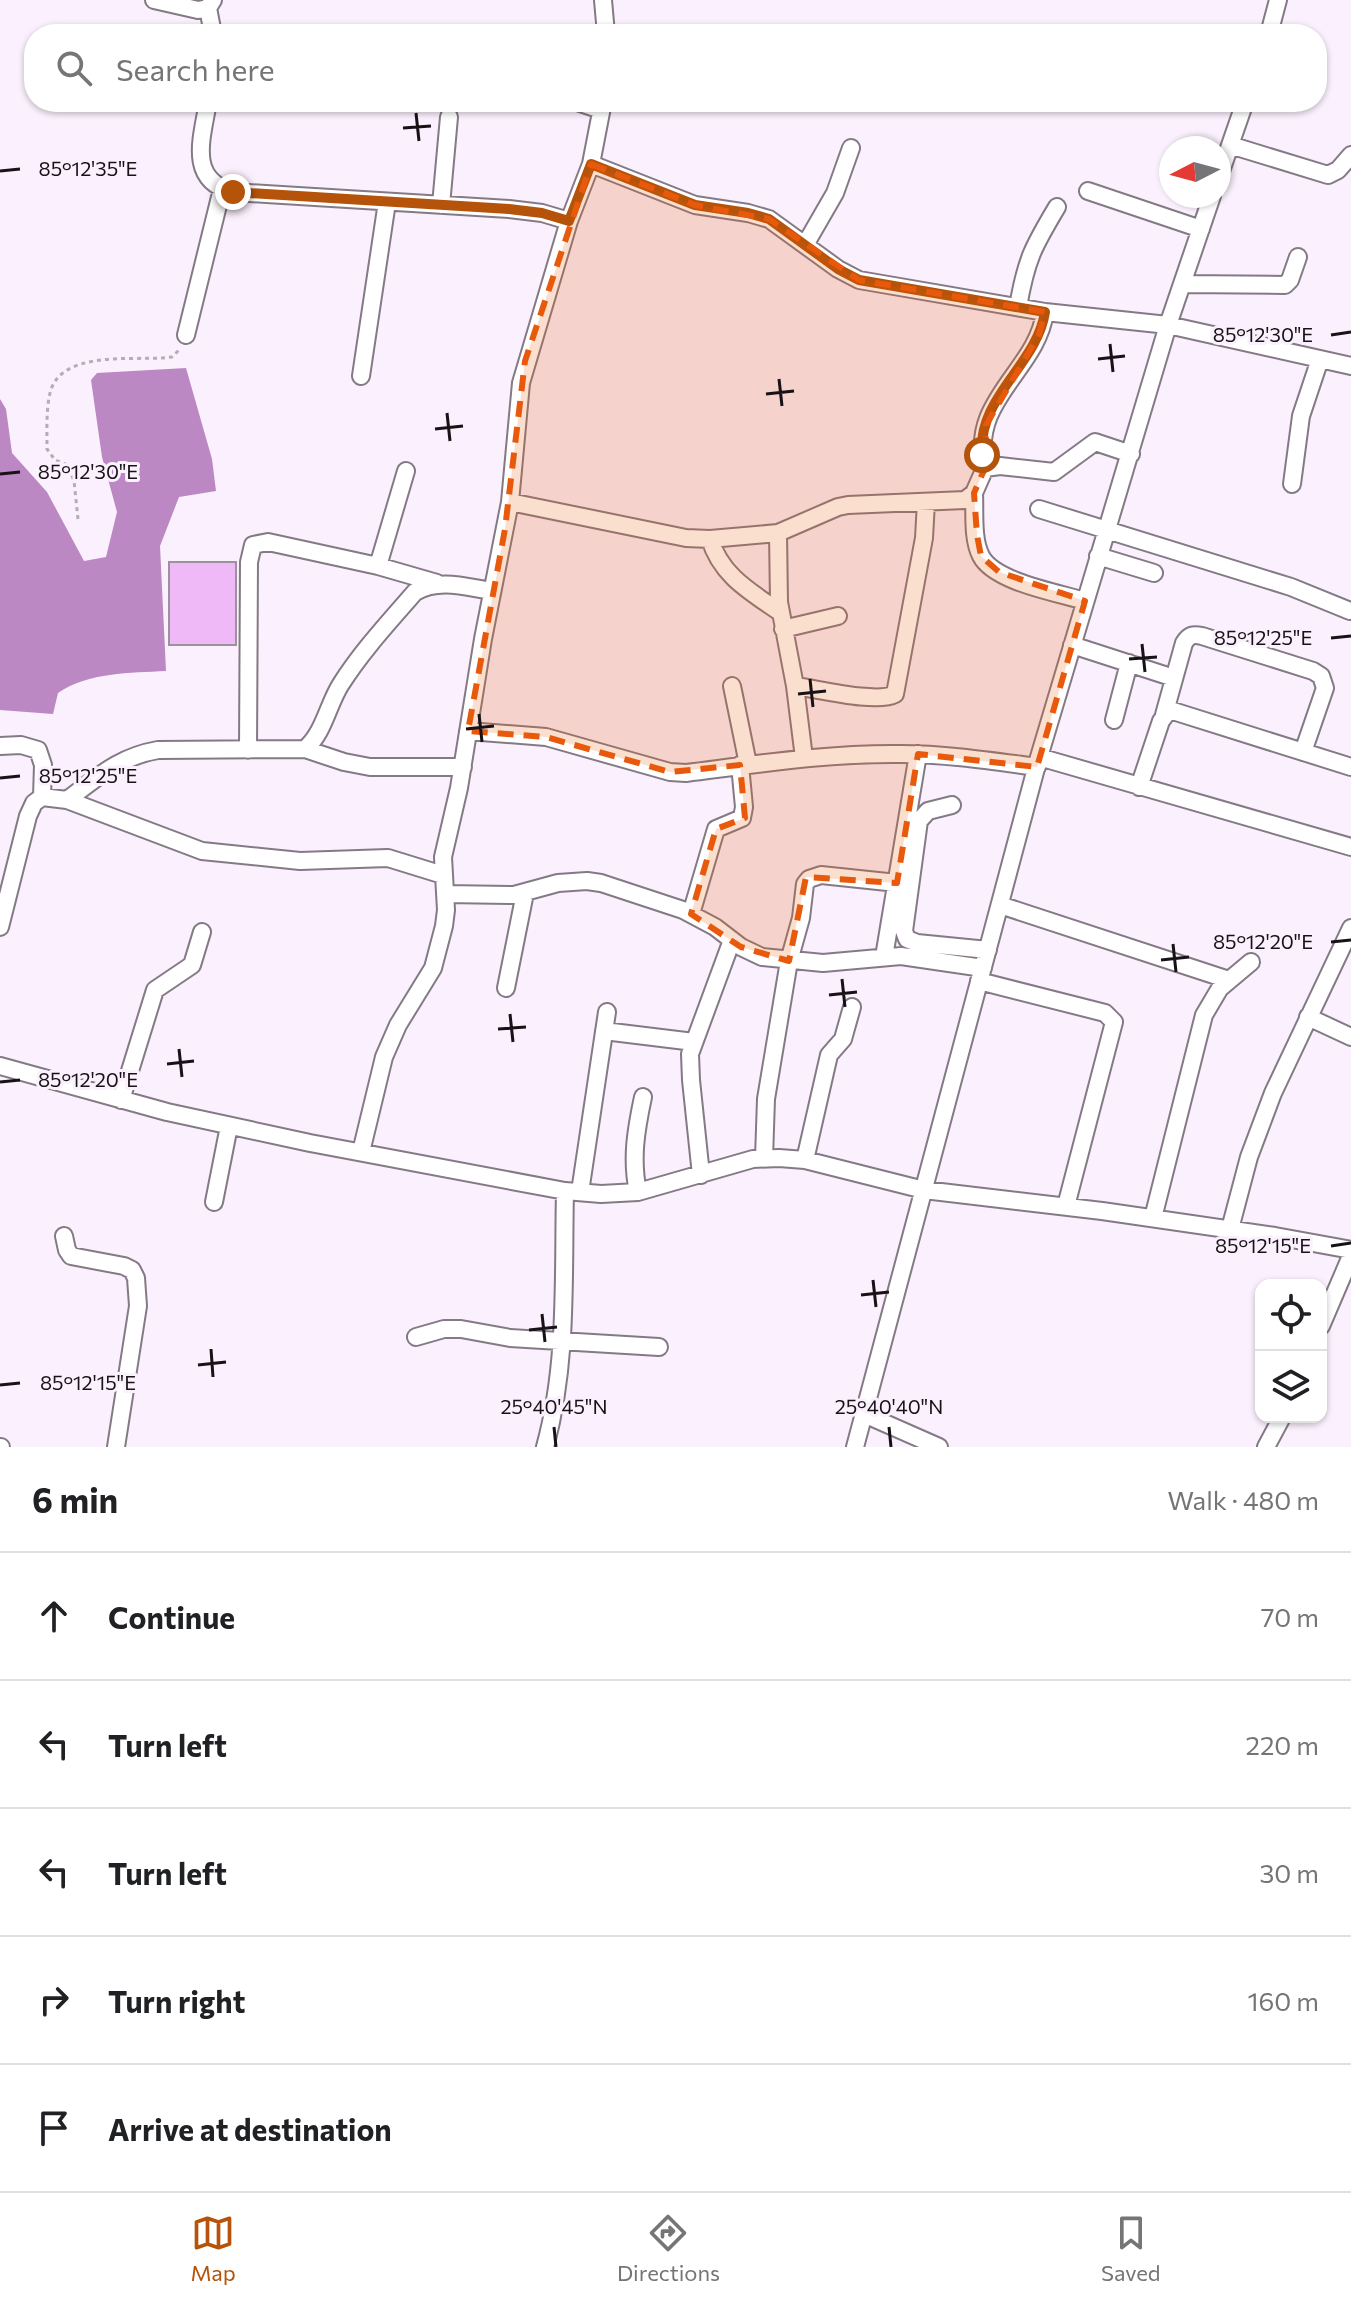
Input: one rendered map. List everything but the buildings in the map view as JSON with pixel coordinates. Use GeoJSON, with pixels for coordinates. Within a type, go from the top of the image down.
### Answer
{"type":"FeatureCollection","features":[{"type":"Feature","properties":{"kind":"street"},"geometry":{"type":"LineString","coordinates":[[154,0],[198,10],[210,4],[212,24]]}},
{"type":"Feature","properties":{"kind":"street"},"geometry":{"type":"LineString","coordinates":[[603,0],[605,24]]}},
{"type":"Feature","properties":{"kind":"street"},"geometry":{"type":"LineString","coordinates":[[1272,24],[1278,0]]}},
{"type":"Feature","properties":{"kind":"street"},"geometry":{"type":"LineString","coordinates":[[206,112],[202,137],[203,169],[210,182],[222,189],[527,211],[569,221]]}},
{"type":"Feature","properties":{"kind":"street"},"geometry":{"type":"LineString","coordinates":[[361,1152],[391,1040],[433,968],[444,926],[443,857],[463,767],[510,502],[525,361],[569,221],[591,164],[601,112]]}},
{"type":"Feature","properties":{"kind":"street"},"geometry":{"type":"LineString","coordinates":[[1231,142],[1242,112]]}},
{"type":"Feature","properties":{"kind":"street"},"geometry":{"type":"LineString","coordinates":[[441,205],[449,117]]}},
{"type":"Feature","properties":{"kind":"street"},"geometry":{"type":"LineString","coordinates":[[1231,145],[1328,175],[1338,170],[1351,155]]}},
{"type":"Feature","properties":{"kind":"street"},"geometry":{"type":"LineString","coordinates":[[805,245],[835,193],[851,148]]}},
{"type":"Feature","properties":{"kind":"street"},"geometry":{"type":"LineString","coordinates":[[591,164],[695,205],[769,219],[838,269],[859,280],[1045,312],[1168,325],[1351,366]]}},
{"type":"Feature","properties":{"kind":"street"},"geometry":{"type":"LineString","coordinates":[[186,335],[222,189]]}},
{"type":"Feature","properties":{"kind":"street"},"geometry":{"type":"LineString","coordinates":[[1088,191],[1201,229]]}},
{"type":"Feature","properties":{"kind":"street"},"geometry":{"type":"LineString","coordinates":[[361,376],[387,202]]}},
{"type":"Feature","properties":{"kind":"street"},"geometry":{"type":"LineString","coordinates":[[1018,307],[1031,249],[1057,207]]}},
{"type":"Feature","properties":{"kind":"street"},"geometry":{"type":"LineString","coordinates":[[855,1447],[1038,762],[1168,325],[1208,208]]}},
{"type":"Feature","properties":{"kind":"street"},"geometry":{"type":"LineString","coordinates":[[1182,284],[1285,285],[1290,280],[1298,257]]}},
{"type":"Feature","properties":{"kind":"street"},"geometry":{"type":"LineString","coordinates":[[510,502],[686,538],[710,539],[778,533],[838,507],[965,500],[974,493],[985,468],[981,444],[986,425],[999,396],[1035,343],[1045,312]]}},
{"type":"Feature","properties":{"kind":"street"},"geometry":{"type":"LineString","coordinates":[[1292,484],[1301,416],[1320,359]]}},
{"type":"Feature","properties":{"kind":"street"},"geometry":{"type":"LineString","coordinates":[[985,468],[1000,466],[1054,472],[1095,442],[1131,454]]}},
{"type":"Feature","properties":{"kind":"street"},"geometry":{"type":"LineString","coordinates":[[378,566],[406,471]]}},
{"type":"Feature","properties":{"kind":"street"},"geometry":{"type":"LineString","coordinates":[[974,493],[979,547],[986,563],[1016,580],[1085,601]]}},
{"type":"Feature","properties":{"kind":"street"},"geometry":{"type":"LineString","coordinates":[[795,686],[875,697],[895,694],[924,538],[926,502]]}},
{"type":"Feature","properties":{"kind":"street"},"geometry":{"type":"LineString","coordinates":[[1039,509],[1282,584],[1350,611]]}},
{"type":"Feature","properties":{"kind":"street"},"geometry":{"type":"LineString","coordinates":[[778,533],[782,621],[795,686],[804,758]]}},
{"type":"Feature","properties":{"kind":"street"},"geometry":{"type":"LineString","coordinates":[[710,539],[718,561],[729,575],[782,621],[838,616]]}},
{"type":"Feature","properties":{"kind":"street"},"geometry":{"type":"LineString","coordinates":[[248,750],[249,562],[253,545],[268,542],[378,566],[438,583],[492,591]]}},
{"type":"Feature","properties":{"kind":"street"},"geometry":{"type":"LineString","coordinates":[[1098,556],[1154,573]]}},
{"type":"Feature","properties":{"kind":"street"},"geometry":{"type":"LineString","coordinates":[[305,749],[317,734],[331,701],[365,650],[415,592],[438,583]]}},
{"type":"Feature","properties":{"kind":"street"},"geometry":{"type":"LineString","coordinates":[[1139,787],[1184,643],[1187,637],[1194,635],[1321,676],[1325,688],[1303,752]]}},
{"type":"Feature","properties":{"kind":"street"},"geometry":{"type":"LineString","coordinates":[[1072,645],[1174,678]]}},
{"type":"Feature","properties":{"kind":"street"},"geometry":{"type":"LineString","coordinates":[[1114,720],[1129,663]]}},
{"type":"Feature","properties":{"kind":"street"},"geometry":{"type":"LineString","coordinates":[[691,914],[716,829],[742,818],[744,807],[744,764],[732,686]]}},
{"type":"Feature","properties":{"kind":"street"},"geometry":{"type":"LineString","coordinates":[[1164,715],[1173,711],[1181,713],[1351,767]]}},
{"type":"Feature","properties":{"kind":"street"},"geometry":{"type":"LineString","coordinates":[[468,731],[546,737],[670,772],[686,773],[804,758],[918,754],[1038,762],[1351,847]]}},
{"type":"Feature","properties":{"kind":"street"},"geometry":{"type":"LineString","coordinates":[[0,746],[21,745],[38,750],[43,765],[42,797]]}},
{"type":"Feature","properties":{"kind":"street"},"geometry":{"type":"LineString","coordinates":[[67,800],[126,758],[158,750],[305,749],[360,765],[463,767]]}},
{"type":"Feature","properties":{"kind":"street"},"geometry":{"type":"LineString","coordinates":[[884,957],[918,754]]}},
{"type":"Feature","properties":{"kind":"street"},"geometry":{"type":"LineString","coordinates":[[0,927],[28,816],[34,803],[42,797],[67,800],[202,851],[300,861],[388,858],[443,875]]}},
{"type":"Feature","properties":{"kind":"street"},"geometry":{"type":"LineString","coordinates":[[952,805],[928,811],[919,821],[904,931],[907,939],[917,943],[988,950]]}},
{"type":"Feature","properties":{"kind":"street"},"geometry":{"type":"LineString","coordinates":[[764,1158],[766,1099],[805,884],[821,875],[897,883]]}},
{"type":"Feature","properties":{"kind":"street"},"geometry":{"type":"LineString","coordinates":[[445,894],[485,896],[525,893],[558,883],[587,881],[614,887],[691,914],[762,957],[823,963],[884,957],[924,959],[1105,1013],[1114,1022],[1066,1206]]}},
{"type":"Feature","properties":{"kind":"street"},"geometry":{"type":"LineString","coordinates":[[506,988],[525,893]]}},
{"type":"Feature","properties":{"kind":"street"},"geometry":{"type":"LineString","coordinates":[[1000,905],[1229,980]]}},
{"type":"Feature","properties":{"kind":"street"},"geometry":{"type":"LineString","coordinates":[[1230,1229],[1249,1157],[1273,1093],[1351,928]]}},
{"type":"Feature","properties":{"kind":"street"},"geometry":{"type":"LineString","coordinates":[[121,1100],[155,990],[192,965],[202,932]]}},
{"type":"Feature","properties":{"kind":"street"},"geometry":{"type":"LineString","coordinates":[[701,1175],[690,1066],[694,1042],[732,940]]}},
{"type":"Feature","properties":{"kind":"street"},"geometry":{"type":"LineString","coordinates":[[1153,1218],[1199,1030],[1210,1003],[1229,980],[1251,962]]}},
{"type":"Feature","properties":{"kind":"street"},"geometry":{"type":"LineString","coordinates":[[805,1160],[829,1055],[843,1039],[852,1007]]}},
{"type":"Feature","properties":{"kind":"street"},"geometry":{"type":"LineString","coordinates":[[545,1447],[559,1389],[573,1191],[607,1012]]}},
{"type":"Feature","properties":{"kind":"street"},"geometry":{"type":"LineString","coordinates":[[1308,1017],[1351,1037]]}},
{"type":"Feature","properties":{"kind":"street"},"geometry":{"type":"LineString","coordinates":[[604,1031],[694,1042]]}},
{"type":"Feature","properties":{"kind":"street"},"geometry":{"type":"LineString","coordinates":[[0,1066],[229,1126],[573,1191],[638,1192],[764,1158],[805,1160],[924,1190],[1153,1218],[1351,1250]]}},
{"type":"Feature","properties":{"kind":"street"},"geometry":{"type":"LineString","coordinates":[[638,1192],[633,1168],[643,1097]]}},
{"type":"Feature","properties":{"kind":"street"},"geometry":{"type":"LineString","coordinates":[[214,1202],[229,1126]]}},
{"type":"Feature","properties":{"kind":"street"},"geometry":{"type":"LineString","coordinates":[[64,1236],[71,1256],[124,1266],[132,1270],[136,1278],[138,1306],[116,1447]]}},
{"type":"Feature","properties":{"kind":"street"},"geometry":{"type":"LineString","coordinates":[[1327,1312],[1351,1256]]}},
{"type":"Feature","properties":{"kind":"street"},"geometry":{"type":"LineString","coordinates":[[416,1337],[452,1329],[510,1338],[659,1347]]}},
{"type":"Feature","properties":{"kind":"street"},"geometry":{"type":"LineString","coordinates":[[864,1414],[939,1447]]}},
{"type":"Feature","properties":{"kind":"street"},"geometry":{"type":"LineString","coordinates":[[1266,1447],[1279,1423]]}},
{"type":"Feature","properties":{"kind":"path"},"geometry":{"type":"LineString","coordinates":[[78,519],[72,473],[68,465],[55,460],[47,449],[50,393],[55,381],[70,367],[82,362],[172,357],[179,351],[186,335]]}},
{"type":"Feature","properties":{"kind":"highlighted area"},"geometry":{"type":"Polygon","coordinates":[[[591,164],[695,205],[769,219],[859,280],[1045,312],[1039,335],[986,425],[985,468],[974,493],[977,535],[981,556],[999,572],[1085,601],[1037,767],[918,754],[897,883],[806,877],[789,961],[741,947],[691,914],[716,829],[745,818],[740,765],[670,772],[546,737],[468,731],[505,529],[525,361],[591,164]]]}},
{"type":"Feature","properties":{"kind":"shaded area"},"geometry":{"type":"Polygon","coordinates":[[[186,368],[212,459],[216,491],[179,497],[160,546],[166,671],[110,675],[83,681],[58,693],[53,714],[0,710],[0,399],[6,409],[12,453],[47,492],[84,561],[106,557],[117,512],[102,457],[91,380],[97,373],[186,368]]]}},
{"type":"Feature","properties":{"kind":"route"},"geometry":{"type":"LineString","coordinates":[[233,192],[509,209],[542,213],[569,221],[591,164],[686,203],[769,219],[838,269],[859,280],[1045,312],[1035,343],[991,411],[981,444],[982,455]]}}]}
